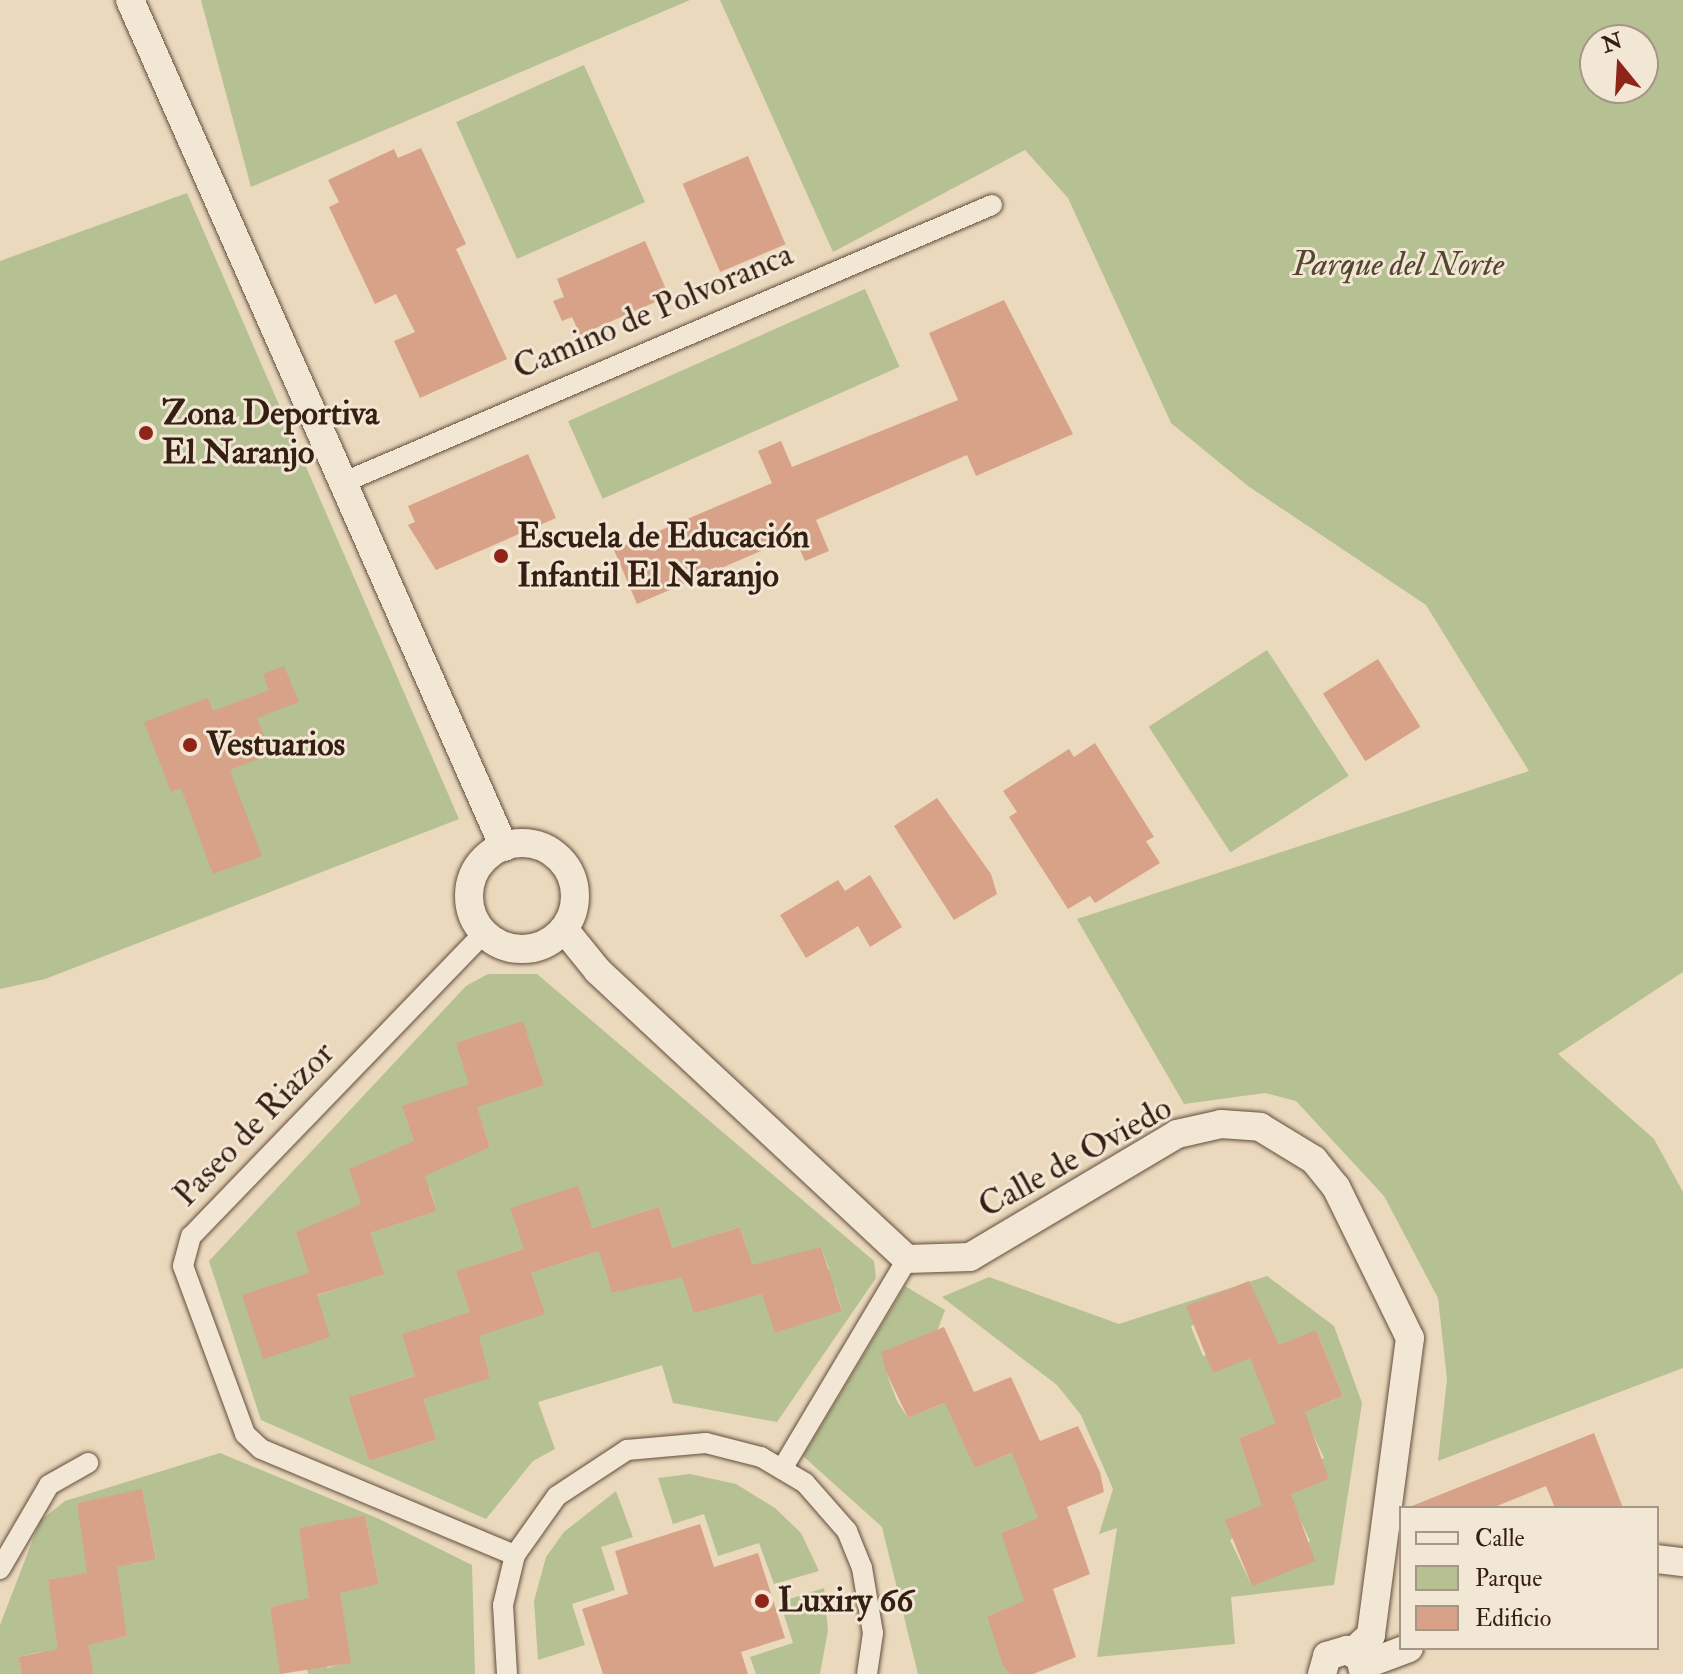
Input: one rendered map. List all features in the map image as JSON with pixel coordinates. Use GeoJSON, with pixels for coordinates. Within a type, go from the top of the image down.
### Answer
{"type":"FeatureCollection","features":[{"type":"Feature","properties":{"kind":"street"},"geometry":{"type":"LineString","coordinates":[[130,0],[504,847]]}},
{"type":"Feature","properties":{"kind":"street","name":"Camino de Polvoranca"},"geometry":{"type":"LineString","coordinates":[[342,483],[992,205]]}},
{"type":"Feature","properties":{"kind":"street"},"geometry":{"type":"LineString","coordinates":[[504,847],[543,848],[563,863],[575,894],[564,929],[541,946],[518,949],[484,933],[472,914],[471,882],[487,857],[504,847]]}},
{"type":"Feature","properties":{"kind":"street"},"geometry":{"type":"LineString","coordinates":[[564,929],[609,981],[907,1259],[782,1469]]}},
{"type":"Feature","properties":{"kind":"street","name":"Paseo de Riazor"},"geometry":{"type":"LineString","coordinates":[[484,933],[191,1236],[183,1266],[245,1434],[261,1449],[515,1555]]}},
{"type":"Feature","properties":{"kind":"street","name":"Calle de Oviedo"},"geometry":{"type":"LineString","coordinates":[[907,1259],[970,1257],[1177,1134],[1221,1124],[1260,1127],[1314,1160],[1336,1187],[1410,1338],[1371,1635],[1360,1664]]}},
{"type":"Feature","properties":{"kind":"street"},"geometry":{"type":"LineString","coordinates":[[507,1674],[503,1605],[515,1555],[557,1496],[627,1450],[706,1443],[782,1469],[805,1483],[847,1531],[862,1568],[878,1674]]}},
{"type":"Feature","properties":{"kind":"street"},"geometry":{"type":"LineString","coordinates":[[0,1569],[49,1485],[88,1463]]}},
{"type":"Feature","properties":{"kind":"street"},"geometry":{"type":"LineString","coordinates":[[1659,1559],[1683,1562]]}},
{"type":"Feature","properties":{"kind":"street"},"geometry":{"type":"LineString","coordinates":[[867,1674],[873,1633]]}},
{"type":"Feature","properties":{"kind":"street"},"geometry":{"type":"LineString","coordinates":[[1322,1674],[1333,1652],[1360,1664],[1403,1650]]}},
{"type":"Feature","properties":{"kind":"green space"},"geometry":{"type":"Polygon","coordinates":[[[201,0],[690,0],[251,187],[201,0]]]}},
{"type":"Feature","properties":{"kind":"green space","name":"Parque del Norte"},"geometry":{"type":"Polygon","coordinates":[[[720,0],[1683,0],[1683,972],[1558,1054],[1654,1139],[1683,1192],[1683,1368],[1438,1461],[1447,1379],[1438,1298],[1384,1196],[1296,1101],[1265,1093],[1184,1104],[1077,919],[1529,771],[1426,605],[1248,486],[1171,423],[1068,198],[1025,150],[833,252],[720,0]]]}},
{"type":"Feature","properties":{"kind":"green space"},"geometry":{"type":"Polygon","coordinates":[[[584,65],[645,202],[517,259],[456,122],[584,65]]]}},
{"type":"Feature","properties":{"kind":"green space","name":"Zona Deportiva El Naranjo"},"geometry":{"type":"Polygon","coordinates":[[[187,193],[459,819],[45,979],[0,989],[0,261],[187,193]]]}},
{"type":"Feature","properties":{"kind":"green space"},"geometry":{"type":"Polygon","coordinates":[[[865,289],[900,367],[603,499],[568,421],[865,289]]]}},
{"type":"Feature","properties":{"kind":"green space"},"geometry":{"type":"Polygon","coordinates":[[[1267,650],[1349,776],[1230,853],[1149,727],[1267,650]]]}},
{"type":"Feature","properties":{"kind":"green space"},"geometry":{"type":"Polygon","coordinates":[[[488,974],[537,974],[874,1261],[876,1278],[777,1422],[673,1403],[662,1365],[538,1402],[555,1449],[533,1461],[486,1519],[261,1420],[209,1261],[466,986],[488,974]],[[481,1080],[427,1143],[350,1169],[357,1191],[374,1206],[304,1300],[383,1273],[357,1237],[437,1211],[430,1189],[411,1174],[490,1147],[483,1125],[471,1129],[481,1080]],[[659,1207],[579,1232],[511,1208],[518,1232],[536,1245],[457,1271],[464,1294],[482,1309],[427,1372],[348,1397],[369,1461],[436,1440],[410,1403],[490,1377],[483,1354],[464,1340],[519,1277],[611,1247],[605,1271],[613,1293],[692,1268],[773,1287],[775,1333],[842,1310],[835,1288],[822,1292],[829,1269],[821,1247],[741,1272],[747,1249],[740,1227],[660,1252],[666,1230],[659,1207]]]}},
{"type":"Feature","properties":{"kind":"green space"},"geometry":{"type":"Polygon","coordinates":[[[1267,1276],[1334,1326],[1362,1403],[1334,1585],[1231,1597],[1235,1644],[1097,1657],[1117,1528],[1099,1534],[1113,1489],[1081,1415],[1057,1385],[942,1297],[989,1277],[1119,1324],[1239,1285],[1227,1290],[1191,1327],[1203,1356],[1248,1344],[1284,1434],[1261,1429],[1239,1438],[1270,1516],[1230,1540],[1252,1586],[1310,1541],[1283,1482],[1324,1458],[1297,1400],[1320,1406],[1343,1396],[1316,1330],[1281,1359],[1249,1282],[1267,1276]]]}},
{"type":"Feature","properties":{"kind":"green space"},"geometry":{"type":"Polygon","coordinates":[[[905,1286],[945,1310],[938,1329],[886,1372],[897,1401],[908,1418],[948,1402],[975,1468],[1015,1452],[1046,1529],[1023,1524],[1001,1533],[1032,1612],[1009,1607],[987,1616],[1010,1674],[918,1674],[882,1527],[803,1456],[905,1286]]]}},
{"type":"Feature","properties":{"kind":"green space"},"geometry":{"type":"Polygon","coordinates":[[[220,1453],[377,1518],[472,1565],[475,1674],[308,1674],[305,1659],[324,1655],[327,1668],[350,1662],[334,1581],[379,1584],[365,1515],[299,1529],[315,1611],[293,1602],[270,1607],[283,1674],[94,1674],[83,1633],[104,1641],[127,1636],[111,1555],[133,1564],[156,1558],[142,1490],[77,1503],[93,1585],[74,1589],[71,1576],[48,1581],[64,1662],[41,1652],[18,1657],[22,1674],[0,1674],[0,1625],[40,1521],[65,1501],[220,1453]]]}},
{"type":"Feature","properties":{"kind":"green space"},"geometry":{"type":"Polygon","coordinates":[[[690,1474],[736,1484],[775,1508],[801,1533],[819,1571],[774,1584],[759,1543],[718,1556],[704,1514],[673,1524],[658,1478],[690,1474]]]}},
{"type":"Feature","properties":{"kind":"green space"},"geometry":{"type":"Polygon","coordinates":[[[616,1491],[633,1537],[601,1547],[615,1590],[572,1604],[585,1645],[538,1660],[534,1601],[546,1557],[564,1532],[616,1491]]]}},
{"type":"Feature","properties":{"kind":"green space"},"geometry":{"type":"Polygon","coordinates":[[[824,1588],[828,1630],[820,1674],[756,1674],[750,1657],[793,1643],[780,1602],[824,1588]]]}},
{"type":"Feature","properties":{"kind":"building"},"geometry":{"type":"Polygon","coordinates":[[[421,148],[466,244],[456,249],[507,359],[420,398],[394,341],[415,332],[396,294],[375,304],[329,207],[339,202],[328,180],[394,149],[398,158],[421,148]]]}},
{"type":"Feature","properties":{"kind":"building"},"geometry":{"type":"Polygon","coordinates":[[[748,156],[786,244],[720,272],[683,184],[748,156]]]}},
{"type":"Feature","properties":{"kind":"building"},"geometry":{"type":"Polygon","coordinates":[[[645,241],[669,296],[580,335],[572,317],[562,321],[553,301],[564,297],[557,279],[645,241]]]}},
{"type":"Feature","properties":{"kind":"building"},"geometry":{"type":"Polygon","coordinates":[[[1004,300],[1073,434],[976,476],[967,455],[816,520],[829,551],[805,561],[794,537],[637,604],[614,550],[772,483],[758,451],[781,441],[792,467],[958,400],[929,333],[1004,300]]]}},
{"type":"Feature","properties":{"kind":"building"},"geometry":{"type":"Polygon","coordinates":[[[528,454],[556,518],[436,570],[408,525],[415,522],[408,506],[528,454]]]}},
{"type":"Feature","properties":{"kind":"building"},"geometry":{"type":"Polygon","coordinates":[[[1378,659],[1420,727],[1365,761],[1323,693],[1378,659]]]}},
{"type":"Feature","properties":{"kind":"building"},"geometry":{"type":"Polygon","coordinates":[[[284,666],[299,702],[257,718],[271,754],[230,770],[262,856],[213,874],[181,788],[171,792],[144,722],[208,698],[213,711],[269,690],[263,674],[284,666]]]}},
{"type":"Feature","properties":{"kind":"building"},"geometry":{"type":"Polygon","coordinates":[[[1095,743],[1154,837],[1146,841],[1160,863],[1095,903],[1090,896],[1068,909],[1009,817],[1017,812],[1003,791],[1069,749],[1074,757],[1095,743]]]}},
{"type":"Feature","properties":{"kind":"building"},"geometry":{"type":"Polygon","coordinates":[[[937,798],[991,874],[997,894],[954,920],[894,826],[937,798]]]}},
{"type":"Feature","properties":{"kind":"building"},"geometry":{"type":"Polygon","coordinates":[[[870,875],[902,927],[870,947],[858,926],[806,958],[780,915],[838,880],[845,891],[870,875]]]}},
{"type":"Feature","properties":{"kind":"building"},"geometry":{"type":"Polygon","coordinates":[[[523,1021],[544,1085],[477,1107],[490,1147],[425,1176],[437,1211],[370,1233],[384,1274],[317,1295],[330,1337],[263,1359],[242,1295],[309,1273],[296,1232],[361,1204],[349,1169],[414,1141],[402,1106],[469,1084],[456,1043],[523,1021]]]}},
{"type":"Feature","properties":{"kind":"building"},"geometry":{"type":"Polygon","coordinates":[[[578,1186],[592,1228],[659,1207],[672,1248],[740,1227],[752,1265],[821,1247],[842,1311],[775,1333],[762,1294],[694,1313],[682,1277],[612,1293],[599,1251],[531,1273],[545,1314],[479,1336],[490,1378],[423,1399],[436,1440],[369,1461],[348,1397],[415,1376],[402,1334],[470,1312],[456,1271],[524,1249],[510,1208],[578,1186]]]}},
{"type":"Feature","properties":{"kind":"building"},"geometry":{"type":"Polygon","coordinates":[[[1249,1281],[1279,1345],[1316,1330],[1343,1396],[1305,1412],[1329,1479],[1291,1494],[1315,1561],[1252,1586],[1225,1520],[1262,1505],[1239,1438],[1276,1423],[1250,1358],[1213,1373],[1186,1306],[1249,1281]]]}},
{"type":"Feature","properties":{"kind":"building"},"geometry":{"type":"Polygon","coordinates":[[[944,1327],[974,1392],[1011,1377],[1040,1441],[1078,1426],[1100,1472],[1104,1492],[1067,1507],[1090,1574],[1053,1589],[1076,1657],[1033,1674],[1010,1674],[1003,1665],[987,1616],[1024,1601],[1001,1533],[1038,1518],[1012,1453],[975,1468],[945,1403],[908,1418],[886,1372],[881,1352],[944,1327]]]}},
{"type":"Feature","properties":{"kind":"building"},"geometry":{"type":"Polygon","coordinates":[[[1594,1433],[1622,1506],[1554,1506],[1546,1486],[1497,1506],[1412,1506],[1594,1433]]]}},
{"type":"Feature","properties":{"kind":"building"},"geometry":{"type":"Polygon","coordinates":[[[142,1489],[156,1559],[117,1567],[127,1636],[88,1645],[94,1674],[22,1674],[18,1657],[58,1649],[48,1580],[87,1573],[77,1503],[142,1489]]]}},
{"type":"Feature","properties":{"kind":"building"},"geometry":{"type":"Polygon","coordinates":[[[365,1515],[379,1584],[340,1593],[351,1663],[280,1674],[270,1607],[309,1598],[299,1528],[365,1515]]]}},
{"type":"Feature","properties":{"kind":"building"},"geometry":{"type":"Polygon","coordinates":[[[700,1524],[714,1567],[758,1553],[785,1638],[741,1652],[748,1674],[603,1674],[582,1609],[628,1594],[615,1551],[700,1524]]]}},
{"type":"Feature","properties":{"kind":"place","name":"Zona Deportiva El Naranjo"},"geometry":{"type":"Point","coordinates":[146,433]}},
{"type":"Feature","properties":{"kind":"place","name":"Escuela de Educación Infantil El Naranjo"},"geometry":{"type":"Point","coordinates":[501,556]}},
{"type":"Feature","properties":{"kind":"place","name":"Vestuarios"},"geometry":{"type":"Point","coordinates":[190,745]}},
{"type":"Feature","properties":{"kind":"place","name":"Luxiry 66"},"geometry":{"type":"Point","coordinates":[762,1601]}}]}
